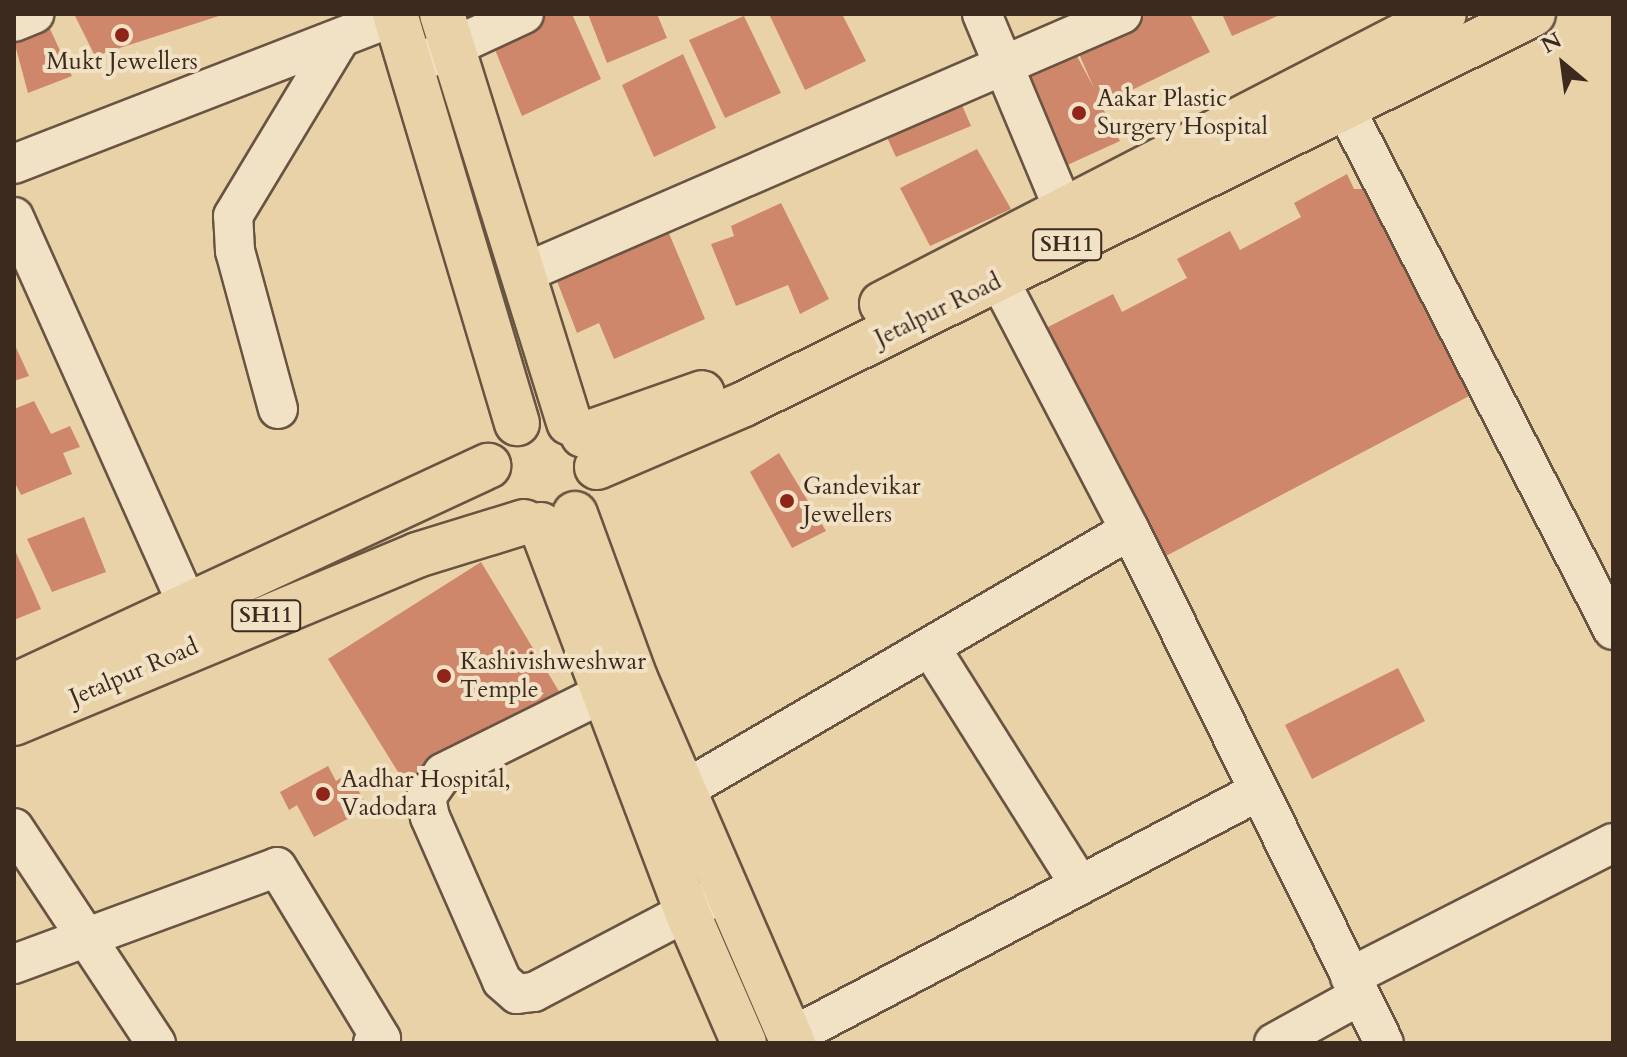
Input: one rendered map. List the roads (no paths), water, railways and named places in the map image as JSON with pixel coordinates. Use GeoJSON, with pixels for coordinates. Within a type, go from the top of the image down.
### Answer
{"type":"FeatureCollection","features":[{"type":"Feature","properties":{"kind":"main road","name":"Jetalpur Road"},"geometry":{"type":"LineString","coordinates":[[583,442],[991,267],[1070,226],[1444,14]]}},
{"type":"Feature","properties":{"kind":"main road","name":"Jetalpur Road"},"geometry":{"type":"LineString","coordinates":[[1070,226],[1343,104],[1491,24],[1533,14]]}},
{"type":"Feature","properties":{"kind":"main road"},"geometry":{"type":"LineString","coordinates":[[396,15],[517,423]]}},
{"type":"Feature","properties":{"kind":"main road"},"geometry":{"type":"LineString","coordinates":[[448,30],[522,274],[583,442],[595,485],[547,521]]}},
{"type":"Feature","properties":{"kind":"main road"},"geometry":{"type":"LineString","coordinates":[[583,442],[534,417],[517,423],[498,441],[488,466],[496,500],[547,521],[622,684],[684,790],[792,1040]]}},
{"type":"Feature","properties":{"kind":"main road","name":"Jetalpur Road"},"geometry":{"type":"LineString","coordinates":[[14,686],[488,466]]}},
{"type":"Feature","properties":{"kind":"main road","name":"Jetalpur Road"},"geometry":{"type":"LineString","coordinates":[[14,723],[417,555],[547,521]]}},
{"type":"Feature","properties":{"kind":"main road"},"geometry":{"type":"LineString","coordinates":[[622,684],[687,912],[744,1043]]}},
{"type":"Feature","properties":{"kind":"street"},"geometry":{"type":"LineString","coordinates":[[14,22],[34,14]]}},
{"type":"Feature","properties":{"kind":"street"},"geometry":{"type":"LineString","coordinates":[[411,66],[448,30],[524,14]]}},
{"type":"Feature","properties":{"kind":"street"},"geometry":{"type":"LineString","coordinates":[[982,14],[1070,226]]}},
{"type":"Feature","properties":{"kind":"street"},"geometry":{"type":"LineString","coordinates":[[522,274],[1122,14]]}},
{"type":"Feature","properties":{"kind":"street"},"geometry":{"type":"LineString","coordinates":[[14,164],[338,42],[396,15]]}},
{"type":"Feature","properties":{"kind":"street"},"geometry":{"type":"LineString","coordinates":[[278,409],[235,251],[233,216],[338,42]]}},
{"type":"Feature","properties":{"kind":"street"},"geometry":{"type":"LineString","coordinates":[[1343,104],[1613,630]]}},
{"type":"Feature","properties":{"kind":"street"},"geometry":{"type":"LineString","coordinates":[[14,217],[188,606]]}},
{"type":"Feature","properties":{"kind":"street"},"geometry":{"type":"LineString","coordinates":[[991,267],[1130,530],[1257,792],[1384,1043]]}},
{"type":"Feature","properties":{"kind":"street"},"geometry":{"type":"LineString","coordinates":[[684,790],[1130,530]]}},
{"type":"Feature","properties":{"kind":"street"},"geometry":{"type":"LineString","coordinates":[[930,647],[1080,885]]}},
{"type":"Feature","properties":{"kind":"street"},"geometry":{"type":"LineString","coordinates":[[622,684],[443,773],[426,797],[430,817],[502,981],[517,994],[534,992],[728,890]]}},
{"type":"Feature","properties":{"kind":"street"},"geometry":{"type":"LineString","coordinates":[[792,1040],[1257,792]]}},
{"type":"Feature","properties":{"kind":"street"},"geometry":{"type":"LineString","coordinates":[[14,828],[156,1043]]}},
{"type":"Feature","properties":{"kind":"street"},"geometry":{"type":"LineString","coordinates":[[1274,1043],[1355,986],[1613,843]]}},
{"type":"Feature","properties":{"kind":"street"},"geometry":{"type":"LineString","coordinates":[[14,964],[277,867],[381,1039],[373,1043]]}},
{"type":"Feature","properties":{"kind":"place","name":"Mukt Jewellers"},"geometry":{"type":"Point","coordinates":[122,35]}},
{"type":"Feature","properties":{"kind":"place","name":"Aakar Plastic Surgery Hospital"},"geometry":{"type":"Point","coordinates":[1079,113]}},
{"type":"Feature","properties":{"kind":"place","name":"Gandevikar Jewellers"},"geometry":{"type":"Point","coordinates":[787,501]}},
{"type":"Feature","properties":{"kind":"place","name":"Kashivishweshwar Temple"},"geometry":{"type":"Point","coordinates":[444,676]}},
{"type":"Feature","properties":{"kind":"place","name":"Aadhar Hospital, Vadodara"},"geometry":{"type":"Point","coordinates":[323,794]}}]}
